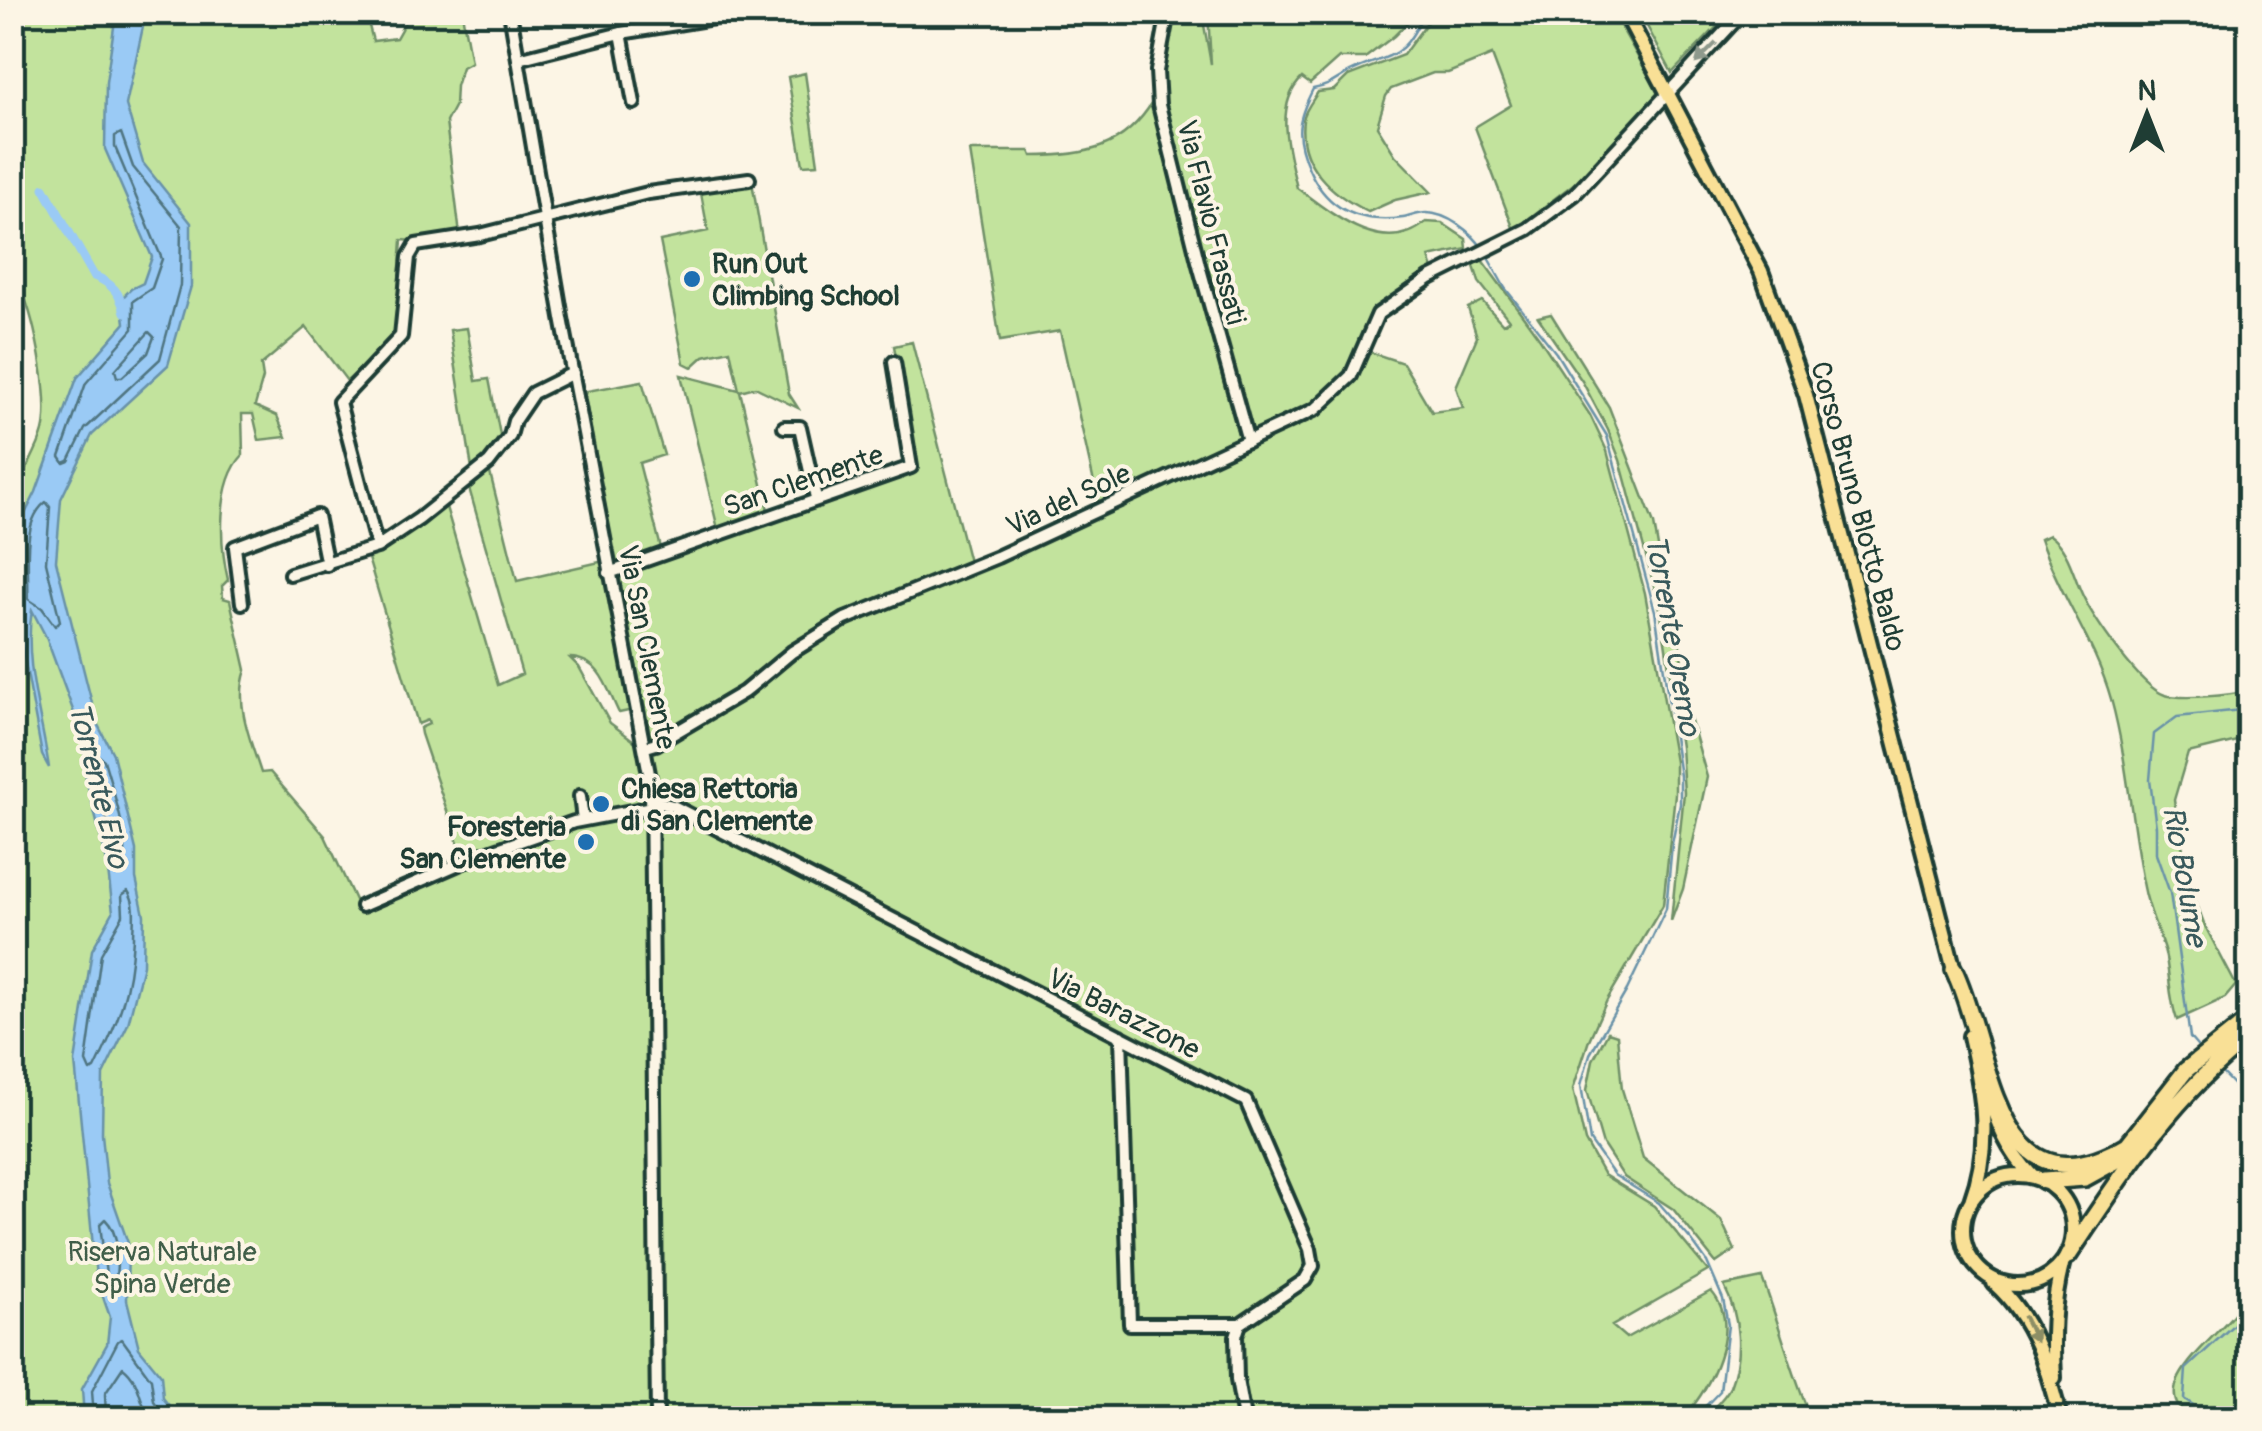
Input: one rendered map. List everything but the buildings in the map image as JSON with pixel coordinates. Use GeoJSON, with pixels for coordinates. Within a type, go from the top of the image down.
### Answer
{"type":"FeatureCollection","features":[{"type":"Feature","properties":{"kind":"highway"},"geometry":{"type":"LineString","coordinates":[[1954,970],[1969,1002],[1998,1105],[2008,1129],[2026,1149],[2051,1161],[2078,1165],[2102,1160],[2129,1144]]}},
{"type":"Feature","properties":{"kind":"highway"},"geometry":{"type":"LineString","coordinates":[[2038,1179],[2085,1178],[2102,1172],[2250,1019]]}},
{"type":"Feature","properties":{"kind":"highway"},"geometry":{"type":"LineString","coordinates":[[2218,1051],[2250,1036]]}},
{"type":"Feature","properties":{"kind":"highway"},"geometry":{"type":"LineString","coordinates":[[2065,1260],[2193,1074]]}},
{"type":"Feature","properties":{"kind":"main road","name":"Corso Bruno Blotto Baldo"},"geometry":{"type":"LineString","coordinates":[[1625,12],[1761,271],[1806,395],[1972,1040],[2000,1131],[2018,1161],[2038,1179]]}},
{"type":"Feature","properties":{"kind":"main road","name":"Corso Bruno Blotto Baldo"},"geometry":{"type":"LineString","coordinates":[[1971,1200],[1982,1172],[1986,1135],[1972,1040]]}},
{"type":"Feature","properties":{"kind":"main road"},"geometry":{"type":"LineString","coordinates":[[2054,1396],[2051,1328],[2055,1293],[2074,1228],[2072,1214],[2065,1200],[2038,1179],[2004,1176],[1971,1200],[1963,1226],[1964,1240],[1968,1253],[2013,1300],[2032,1329],[2060,1418]]}},
{"type":"Feature","properties":{"kind":"main road"},"geometry":{"type":"LineString","coordinates":[[1985,1274],[1998,1282],[2026,1285],[2053,1274],[2065,1260]]}},
{"type":"Feature","properties":{"kind":"street","name":"Via San Clemente"},"geometry":{"type":"LineString","coordinates":[[510,12],[573,373],[646,747],[652,804],[657,1418]]}},
{"type":"Feature","properties":{"kind":"street"},"geometry":{"type":"LineString","coordinates":[[518,58],[621,33],[750,12]]}},
{"type":"Feature","properties":{"kind":"street","name":"Via Flavio Frassati"},"geometry":{"type":"LineString","coordinates":[[1168,12],[1157,71],[1159,105],[1248,441]]}},
{"type":"Feature","properties":{"kind":"street","name":"Via del Sole"},"geometry":{"type":"LineString","coordinates":[[646,747],[744,692],[792,652],[845,619],[997,557],[1325,402],[1350,376],[1378,314],[1430,278],[1528,229],[1575,194],[1742,12]]}},
{"type":"Feature","properties":{"kind":"street"},"geometry":{"type":"LineString","coordinates":[[621,33],[634,103]]}},
{"type":"Feature","properties":{"kind":"street"},"geometry":{"type":"LineString","coordinates":[[377,547],[339,402],[402,336],[412,250],[416,246],[480,235],[648,193],[749,180]]}},
{"type":"Feature","properties":{"kind":"street","name":"San Clemente"},"geometry":{"type":"LineString","coordinates":[[610,572],[910,467],[894,362]]}},
{"type":"Feature","properties":{"kind":"street"},"geometry":{"type":"LineString","coordinates":[[290,574],[377,547],[452,495],[489,463],[510,436],[514,422],[533,393],[573,373]]}},
{"type":"Feature","properties":{"kind":"street"},"geometry":{"type":"LineString","coordinates":[[784,427],[800,427],[816,498]]}},
{"type":"Feature","properties":{"kind":"street"},"geometry":{"type":"LineString","coordinates":[[242,603],[235,547],[317,516],[327,565]]}},
{"type":"Feature","properties":{"kind":"street"},"geometry":{"type":"LineString","coordinates":[[580,796],[582,820]]}},
{"type":"Feature","properties":{"kind":"street"},"geometry":{"type":"LineString","coordinates":[[362,906],[475,857],[582,820],[652,804]]}},
{"type":"Feature","properties":{"kind":"street","name":"Via Barazzone"},"geometry":{"type":"LineString","coordinates":[[652,804],[673,806],[1246,1101],[1303,1233],[1313,1266],[1306,1280],[1240,1324]]}},
{"type":"Feature","properties":{"kind":"street"},"geometry":{"type":"LineString","coordinates":[[1121,1036],[1130,1324],[1240,1324],[1236,1336],[1237,1380],[1244,1418]]}},
{"type":"Feature","properties":{"kind":"green space","name":"Riserva Naturale Spina Verde"},"geometry":{"type":"Polygon","coordinates":[[[12,13],[301,13],[299,25],[368,22],[373,41],[396,38],[405,22],[403,13],[462,13],[471,62],[462,67],[455,105],[446,122],[460,235],[402,240],[395,337],[347,381],[306,327],[261,365],[263,378],[255,406],[277,416],[286,437],[259,440],[253,414],[242,414],[243,455],[228,482],[222,515],[228,580],[222,586],[223,598],[230,600],[246,670],[243,709],[261,773],[270,772],[325,836],[355,900],[376,902],[473,865],[470,856],[463,858],[421,734],[420,728],[429,724],[428,720],[418,724],[368,558],[446,507],[498,685],[522,674],[469,488],[489,469],[517,581],[604,561],[633,710],[619,713],[596,670],[570,658],[610,723],[649,752],[756,690],[817,638],[1002,561],[1243,450],[1156,99],[1168,48],[1166,13],[1206,13],[1204,25],[1211,64],[1208,13],[1417,13],[1365,58],[1339,58],[1310,84],[1302,78],[1288,102],[1287,146],[1297,188],[1359,229],[1393,236],[1426,222],[1442,223],[1466,239],[1467,249],[1429,257],[1433,269],[1376,310],[1341,380],[1345,389],[1355,378],[1367,351],[1403,363],[1432,412],[1463,408],[1456,387],[1477,337],[1468,308],[1482,301],[1503,324],[1509,320],[1479,282],[1473,263],[1482,260],[1590,415],[1607,451],[1645,593],[1675,762],[1675,794],[1663,905],[1607,1000],[1573,1089],[1585,1141],[1604,1175],[1654,1206],[1708,1271],[1612,1326],[1626,1338],[1711,1291],[1720,1306],[1724,1322],[1719,1358],[1703,1391],[1683,1418],[13,1418],[12,490],[18,489],[41,438],[45,400],[32,321],[22,291],[13,292],[12,13]]]}},
{"type":"Feature","properties":{"kind":"green space"},"geometry":{"type":"Polygon","coordinates":[[[1434,13],[1613,13],[1660,96],[1585,175],[1514,230],[1475,127],[1511,105],[1492,55],[1448,73],[1433,73],[1391,89],[1377,126],[1395,155],[1431,192],[1395,200],[1368,212],[1342,197],[1320,176],[1306,151],[1304,117],[1318,92],[1334,90],[1348,76],[1403,55],[1434,13]]]}},
{"type":"Feature","properties":{"kind":"green space"},"geometry":{"type":"Polygon","coordinates":[[[1640,13],[1730,13],[1672,73],[1640,13]]]}},
{"type":"Feature","properties":{"kind":"green space"},"geometry":{"type":"Polygon","coordinates":[[[805,73],[818,164],[803,165],[788,77],[805,73]]]}},
{"type":"Feature","properties":{"kind":"green space"},"geometry":{"type":"Polygon","coordinates":[[[1153,101],[1239,437],[1237,442],[1099,505],[1060,331],[1000,341],[970,151],[1030,151],[1032,156],[1086,151],[1129,130],[1153,101]]]}},
{"type":"Feature","properties":{"kind":"green space"},"geometry":{"type":"Polygon","coordinates":[[[752,182],[789,394],[798,408],[755,387],[740,391],[768,510],[718,529],[681,375],[739,390],[730,350],[704,356],[692,367],[684,363],[660,241],[708,231],[701,193],[752,182]]]}},
{"type":"Feature","properties":{"kind":"green space"},"geometry":{"type":"Polygon","coordinates":[[[1551,314],[1609,407],[1654,524],[1661,564],[1674,598],[1688,710],[1707,777],[1683,889],[1671,921],[1684,793],[1660,608],[1620,460],[1582,381],[1538,317],[1551,314]]]}},
{"type":"Feature","properties":{"kind":"green space"},"geometry":{"type":"Polygon","coordinates":[[[467,328],[476,381],[489,379],[501,440],[473,475],[450,330],[467,328]]]}},
{"type":"Feature","properties":{"kind":"green space"},"geometry":{"type":"Polygon","coordinates":[[[912,342],[969,562],[878,603],[754,681],[651,739],[618,577],[917,472],[894,346],[912,342]]]}},
{"type":"Feature","properties":{"kind":"green space"},"geometry":{"type":"Polygon","coordinates":[[[642,381],[664,455],[639,463],[661,548],[616,563],[585,398],[587,391],[642,381]]]}},
{"type":"Feature","properties":{"kind":"green space"},"geometry":{"type":"Polygon","coordinates":[[[2049,535],[2066,554],[2096,619],[2131,666],[2155,689],[2165,695],[2183,697],[2249,691],[2249,738],[2188,753],[2174,800],[2193,894],[2236,985],[2225,998],[2177,1020],[2165,953],[2144,887],[2111,699],[2040,539],[2049,535]]]}},
{"type":"Feature","properties":{"kind":"green space"},"geometry":{"type":"Polygon","coordinates":[[[1608,1032],[1617,1035],[1622,1089],[1643,1158],[1721,1220],[1735,1250],[1716,1263],[1673,1209],[1624,1177],[1603,1145],[1587,1090],[1593,1060],[1608,1032]]]}},
{"type":"Feature","properties":{"kind":"green space"},"geometry":{"type":"Polygon","coordinates":[[[2249,1242],[2249,1418],[2222,1408],[2190,1417],[2177,1404],[2175,1389],[2194,1357],[2243,1299],[2238,1261],[2249,1242]]]}},
{"type":"Feature","properties":{"kind":"green space"},"geometry":{"type":"Polygon","coordinates":[[[1762,1278],[1811,1418],[1704,1418],[1728,1391],[1737,1362],[1736,1323],[1724,1286],[1762,1278]]]}},
{"type":"Feature","properties":{"kind":"water","name":"Torrente Elvo"},"geometry":{"type":"Polygon","coordinates":[[[116,13],[146,13],[126,105],[143,163],[191,223],[191,286],[168,365],[92,435],[61,499],[56,561],[97,723],[113,754],[136,850],[136,878],[144,915],[143,965],[128,1024],[103,1075],[102,1134],[107,1183],[128,1243],[127,1300],[139,1348],[161,1375],[163,1398],[179,1418],[84,1418],[82,1389],[107,1344],[110,1317],[96,1277],[75,1062],[92,950],[113,912],[107,862],[86,779],[84,740],[32,610],[32,669],[49,768],[42,755],[17,618],[21,522],[36,492],[77,378],[125,323],[122,298],[143,283],[152,257],[105,149],[106,82],[116,13]]]}},
{"type":"Feature","properties":{"kind":"waterway","name":"Torrente Oremo"},"geometry":{"type":"LineString","coordinates":[[1424,12],[1402,48],[1313,89],[1301,119],[1301,147],[1316,183],[1346,211],[1372,219],[1423,213],[1442,216],[1472,236],[1483,249]]}},
{"type":"Feature","properties":{"kind":"waterway"},"geometry":{"type":"LineString","coordinates":[[44,188],[94,276],[114,290],[125,312]]}},
{"type":"Feature","properties":{"kind":"waterway","name":"Torrente Oremo"},"geometry":{"type":"LineString","coordinates":[[1487,256],[1505,288],[1556,353],[1607,436],[1655,611],[1680,776],[1666,909],[1627,990],[1590,1054],[1581,1085],[1590,1141],[1614,1175],[1659,1203],[1692,1241],[1707,1262],[1723,1299],[1728,1325],[1720,1391],[1694,1418]]}},
{"type":"Feature","properties":{"kind":"waterway","name":"Rio Bolume"},"geometry":{"type":"LineString","coordinates":[[2202,1052],[2190,1038],[2170,893],[2156,854],[2150,780],[2154,734],[2177,717],[2250,709]]}},
{"type":"Feature","properties":{"kind":"waterway","name":"Rio Bolume"},"geometry":{"type":"LineString","coordinates":[[2221,1072],[2250,1102]]}},
{"type":"Feature","properties":{"kind":"waterway","name":"Rio Bolume"},"geometry":{"type":"LineString","coordinates":[[2214,1418],[2184,1399],[2186,1369],[2245,1314],[2250,1302]]}},
{"type":"Feature","properties":{"kind":"place","name":"Run Out Climbing School"},"geometry":{"type":"Point","coordinates":[692,279]}},
{"type":"Feature","properties":{"kind":"place","name":"Chiesa Rettoria di San Clemente"},"geometry":{"type":"Point","coordinates":[601,804]}},
{"type":"Feature","properties":{"kind":"place","name":"Foresteria San Clemente"},"geometry":{"type":"Point","coordinates":[586,842]}}]}
